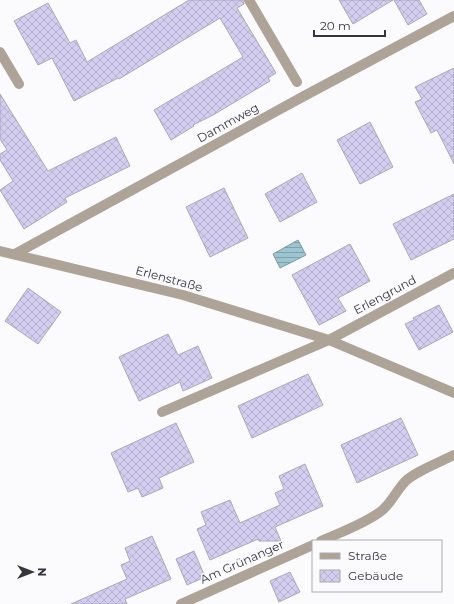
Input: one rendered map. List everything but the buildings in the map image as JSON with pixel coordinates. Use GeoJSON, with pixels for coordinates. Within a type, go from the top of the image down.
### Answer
{"type":"FeatureCollection","features":[{"type":"Feature","properties":{"kind":"street"},"geometry":{"type":"LineString","coordinates":[[249,0],[297,82]]}},
{"type":"Feature","properties":{"kind":"street","name":"Dammweg"},"geometry":{"type":"LineString","coordinates":[[15,254],[454,16]]}},
{"type":"Feature","properties":{"kind":"street"},"geometry":{"type":"LineString","coordinates":[[0,52],[19,84]]}},
{"type":"Feature","properties":{"kind":"street","name":"Erlenstraße"},"geometry":{"type":"LineString","coordinates":[[0,251],[183,295],[329,340],[454,393]]}},
{"type":"Feature","properties":{"kind":"street","name":"Erlengrund"},"geometry":{"type":"LineString","coordinates":[[329,340],[454,273]]}},
{"type":"Feature","properties":{"kind":"street"},"geometry":{"type":"LineString","coordinates":[[162,412],[329,340]]}},
{"type":"Feature","properties":{"kind":"street"},"geometry":{"type":"LineString","coordinates":[[323,540],[369,520],[381,512],[389,504],[403,482],[413,475],[454,455]]}},
{"type":"Feature","properties":{"kind":"street","name":"Am Grünanger"},"geometry":{"type":"LineString","coordinates":[[181,604],[312,545]]}},
{"type":"Feature","properties":{"kind":"water"},"geometry":{"type":"Polygon","coordinates":[[[298,240],[306,255],[280,268],[273,254],[298,240]]]}}]}
